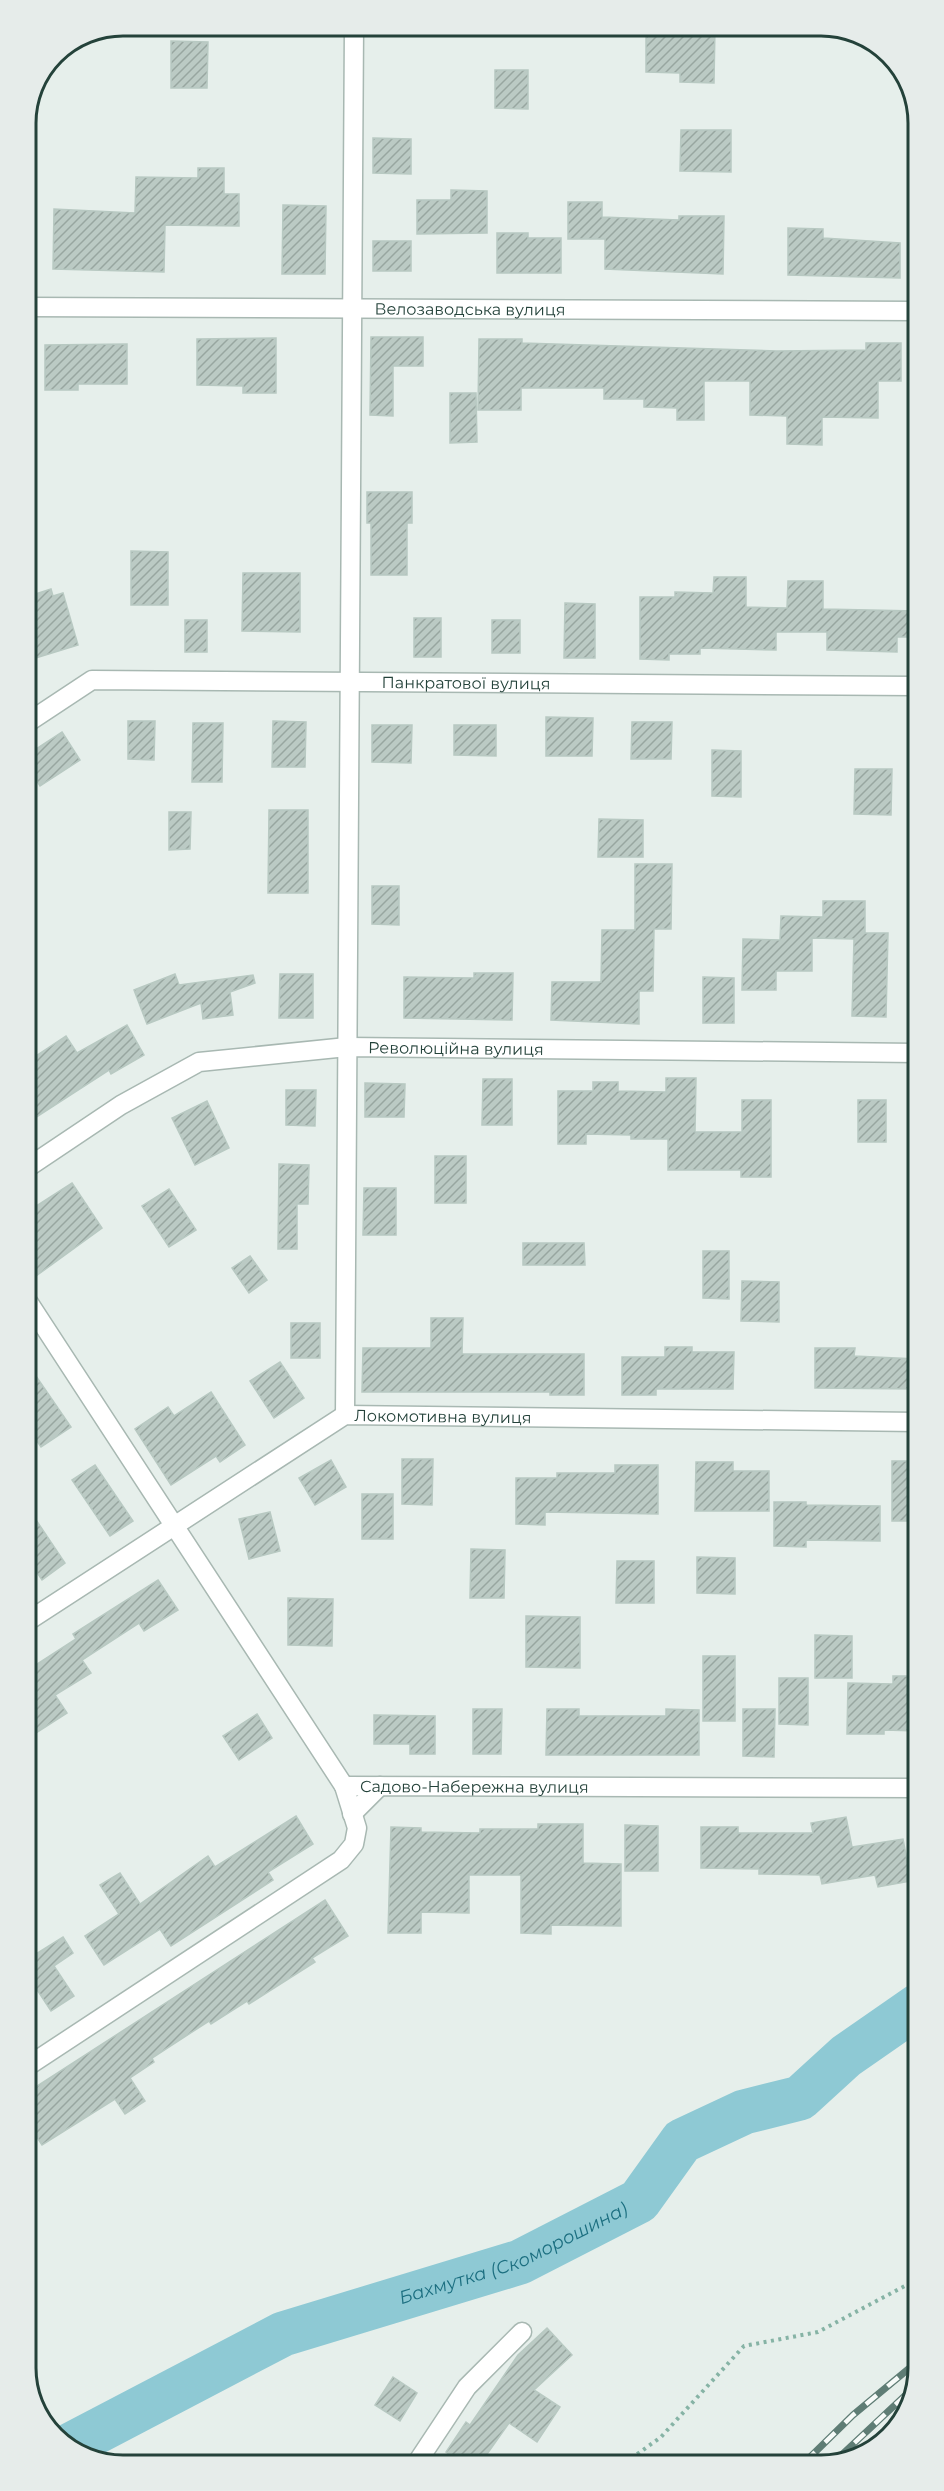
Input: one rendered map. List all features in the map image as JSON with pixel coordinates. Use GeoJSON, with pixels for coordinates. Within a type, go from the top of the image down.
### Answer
{"type":"FeatureCollection","features":[{"type":"Feature","properties":{"kind":"street"},"geometry":{"type":"LineString","coordinates":[[345,1415],[354,36]]}},
{"type":"Feature","properties":{"kind":"street","name":"Велозаводська вулиця"},"geometry":{"type":"LineString","coordinates":[[36,307],[908,311]]}},
{"type":"Feature","properties":{"kind":"street","name":"Панкратової вулиця"},"geometry":{"type":"LineString","coordinates":[[36,717],[92,680],[908,686]]}},
{"type":"Feature","properties":{"kind":"street","name":"Революційна вулиця"},"geometry":{"type":"LineString","coordinates":[[36,1162],[121,1105],[199,1062],[347,1047],[908,1053]]}},
{"type":"Feature","properties":{"kind":"street"},"geometry":{"type":"LineString","coordinates":[[36,1314],[344,1786]]}},
{"type":"Feature","properties":{"kind":"street","name":"Локомотивна вулиця"},"geometry":{"type":"LineString","coordinates":[[36,1616],[345,1415],[908,1422]]}},
{"type":"Feature","properties":{"kind":"street","name":"Садово-Набережна вулиця"},"geometry":{"type":"LineString","coordinates":[[36,2061],[341,1860],[354,1844],[357,1828],[344,1786],[908,1788]]}},
{"type":"Feature","properties":{"kind":"street"},"geometry":{"type":"LineString","coordinates":[[352,1814],[380,1786]]}},
{"type":"Feature","properties":{"kind":"street"},"geometry":{"type":"LineString","coordinates":[[422,2455],[467,2387],[522,2332]]}},
{"type":"Feature","properties":{"kind":"path"},"geometry":{"type":"LineString","coordinates":[[636,2455],[661,2437],[744,2346],[818,2332],[908,2284]]}},
{"type":"Feature","properties":{"kind":"building"},"geometry":{"type":"Polygon","coordinates":[[[646,36],[715,36],[714,83],[680,82],[680,73],[646,72],[646,36]]]}},
{"type":"Feature","properties":{"kind":"building"},"geometry":{"type":"Polygon","coordinates":[[[171,41],[208,42],[207,88],[171,88],[171,41]]]}},
{"type":"Feature","properties":{"kind":"building"},"geometry":{"type":"Polygon","coordinates":[[[495,70],[528,70],[528,109],[495,108],[495,70]]]}},
{"type":"Feature","properties":{"kind":"building"},"geometry":{"type":"Polygon","coordinates":[[[681,130],[731,130],[731,172],[680,171],[681,130]]]}},
{"type":"Feature","properties":{"kind":"building"},"geometry":{"type":"Polygon","coordinates":[[[373,138],[411,139],[411,174],[373,173],[373,138]]]}},
{"type":"Feature","properties":{"kind":"building"},"geometry":{"type":"Polygon","coordinates":[[[198,168],[224,168],[224,194],[239,194],[239,226],[165,225],[164,272],[53,269],[54,209],[135,213],[136,177],[198,178],[198,168]]]}},
{"type":"Feature","properties":{"kind":"building"},"geometry":{"type":"Polygon","coordinates":[[[451,190],[487,191],[487,233],[417,234],[417,200],[451,200],[451,190]]]}},
{"type":"Feature","properties":{"kind":"building"},"geometry":{"type":"Polygon","coordinates":[[[568,202],[602,202],[602,217],[679,220],[679,216],[724,216],[723,274],[605,269],[605,239],[568,239],[568,202]]]}},
{"type":"Feature","properties":{"kind":"building"},"geometry":{"type":"Polygon","coordinates":[[[283,205],[326,206],[325,274],[282,274],[283,205]]]}},
{"type":"Feature","properties":{"kind":"building"},"geometry":{"type":"Polygon","coordinates":[[[788,228],[823,229],[823,238],[900,243],[900,278],[788,275],[788,228]]]}},
{"type":"Feature","properties":{"kind":"building"},"geometry":{"type":"Polygon","coordinates":[[[497,233],[528,233],[528,238],[561,238],[561,273],[497,273],[497,233]]]}},
{"type":"Feature","properties":{"kind":"building"},"geometry":{"type":"Polygon","coordinates":[[[373,241],[411,241],[411,271],[373,271],[373,241]]]}},
{"type":"Feature","properties":{"kind":"building"},"geometry":{"type":"Polygon","coordinates":[[[371,337],[423,337],[423,366],[393,366],[393,416],[370,415],[371,337]]]}},
{"type":"Feature","properties":{"kind":"building"},"geometry":{"type":"Polygon","coordinates":[[[276,338],[276,393],[243,393],[243,386],[197,385],[197,339],[276,338]]]}},
{"type":"Feature","properties":{"kind":"building"},"geometry":{"type":"Polygon","coordinates":[[[479,339],[522,339],[522,343],[777,351],[866,350],[866,343],[901,343],[901,381],[878,381],[878,418],[822,417],[822,445],[787,444],[787,416],[750,415],[750,381],[704,381],[704,420],[677,420],[677,408],[644,407],[644,399],[604,399],[604,388],[521,388],[521,410],[478,410],[479,339]]]}},
{"type":"Feature","properties":{"kind":"building"},"geometry":{"type":"Polygon","coordinates":[[[127,344],[127,384],[78,384],[78,390],[45,390],[45,345],[127,344]]]}},
{"type":"Feature","properties":{"kind":"building"},"geometry":{"type":"Polygon","coordinates":[[[450,393],[476,393],[477,442],[450,443],[450,393]]]}},
{"type":"Feature","properties":{"kind":"building"},"geometry":{"type":"Polygon","coordinates":[[[367,492],[412,492],[412,523],[407,523],[407,575],[371,575],[371,523],[367,523],[367,492]]]}},
{"type":"Feature","properties":{"kind":"building"},"geometry":{"type":"Polygon","coordinates":[[[131,551],[168,552],[168,605],[131,605],[131,551]]]}},
{"type":"Feature","properties":{"kind":"building"},"geometry":{"type":"Polygon","coordinates":[[[243,573],[300,573],[300,632],[242,631],[243,573]]]}},
{"type":"Feature","properties":{"kind":"building"},"geometry":{"type":"Polygon","coordinates":[[[714,577],[746,577],[746,607],[787,608],[788,581],[823,581],[823,609],[908,611],[908,637],[897,637],[897,652],[827,650],[827,632],[776,632],[776,650],[700,648],[700,654],[669,654],[669,660],[640,659],[640,597],[675,597],[675,592],[713,593],[714,577]]]}},
{"type":"Feature","properties":{"kind":"building"},"geometry":{"type":"Polygon","coordinates":[[[51,589],[53,596],[63,593],[78,645],[36,658],[36,594],[51,589]]]}},
{"type":"Feature","properties":{"kind":"building"},"geometry":{"type":"Polygon","coordinates":[[[565,603],[595,604],[595,658],[564,658],[565,603]]]}},
{"type":"Feature","properties":{"kind":"building"},"geometry":{"type":"Polygon","coordinates":[[[414,618],[441,618],[441,657],[414,657],[414,618]]]}},
{"type":"Feature","properties":{"kind":"building"},"geometry":{"type":"Polygon","coordinates":[[[185,620],[207,620],[207,652],[185,652],[185,620]]]}},
{"type":"Feature","properties":{"kind":"building"},"geometry":{"type":"Polygon","coordinates":[[[492,620],[520,620],[520,653],[492,653],[492,620]]]}},
{"type":"Feature","properties":{"kind":"building"},"geometry":{"type":"Polygon","coordinates":[[[546,717],[593,718],[592,756],[546,756],[546,717]]]}},
{"type":"Feature","properties":{"kind":"building"},"geometry":{"type":"Polygon","coordinates":[[[128,721],[155,721],[154,760],[128,759],[128,721]]]}},
{"type":"Feature","properties":{"kind":"building"},"geometry":{"type":"Polygon","coordinates":[[[273,721],[306,722],[305,767],[272,767],[273,721]]]}},
{"type":"Feature","properties":{"kind":"building"},"geometry":{"type":"Polygon","coordinates":[[[632,722],[672,722],[671,759],[631,759],[632,722]]]}},
{"type":"Feature","properties":{"kind":"building"},"geometry":{"type":"Polygon","coordinates":[[[193,723],[223,723],[222,782],[192,782],[193,723]]]}},
{"type":"Feature","properties":{"kind":"building"},"geometry":{"type":"Polygon","coordinates":[[[372,725],[412,725],[411,763],[372,762],[372,725]]]}},
{"type":"Feature","properties":{"kind":"building"},"geometry":{"type":"Polygon","coordinates":[[[454,725],[496,725],[496,756],[454,755],[454,725]]]}},
{"type":"Feature","properties":{"kind":"building"},"geometry":{"type":"Polygon","coordinates":[[[62,732],[80,760],[40,786],[36,780],[36,749],[62,732]]]}},
{"type":"Feature","properties":{"kind":"building"},"geometry":{"type":"Polygon","coordinates":[[[712,750],[741,751],[741,797],[712,796],[712,750]]]}},
{"type":"Feature","properties":{"kind":"building"},"geometry":{"type":"Polygon","coordinates":[[[855,769],[892,769],[891,815],[854,814],[855,769]]]}},
{"type":"Feature","properties":{"kind":"building"},"geometry":{"type":"Polygon","coordinates":[[[269,810],[308,810],[308,893],[268,893],[269,810]]]}},
{"type":"Feature","properties":{"kind":"building"},"geometry":{"type":"Polygon","coordinates":[[[169,812],[191,812],[190,849],[169,850],[169,812]]]}},
{"type":"Feature","properties":{"kind":"building"},"geometry":{"type":"Polygon","coordinates":[[[599,819],[643,820],[643,857],[598,857],[599,819]]]}},
{"type":"Feature","properties":{"kind":"building"},"geometry":{"type":"Polygon","coordinates":[[[635,864],[672,864],[671,929],[654,929],[653,991],[639,991],[639,1024],[551,1020],[552,982],[601,982],[602,930],[635,930],[635,864]]]}},
{"type":"Feature","properties":{"kind":"building"},"geometry":{"type":"Polygon","coordinates":[[[372,886],[399,886],[399,925],[372,924],[372,886]]]}},
{"type":"Feature","properties":{"kind":"building"},"geometry":{"type":"Polygon","coordinates":[[[823,901],[865,901],[865,933],[888,933],[886,1017],[852,1016],[854,939],[812,938],[812,971],[776,971],[776,990],[742,990],[743,939],[780,940],[781,916],[823,917],[823,901]]]}},
{"type":"Feature","properties":{"kind":"building"},"geometry":{"type":"Polygon","coordinates":[[[474,973],[513,973],[512,1020],[404,1018],[404,977],[474,978],[474,973]]]}},
{"type":"Feature","properties":{"kind":"building"},"geometry":{"type":"Polygon","coordinates":[[[175,974],[179,985],[253,975],[255,983],[230,992],[233,1015],[203,1019],[201,1003],[147,1024],[134,990],[175,974]]]}},
{"type":"Feature","properties":{"kind":"building"},"geometry":{"type":"Polygon","coordinates":[[[280,974],[313,974],[313,1018],[279,1018],[280,974]]]}},
{"type":"Feature","properties":{"kind":"building"},"geometry":{"type":"Polygon","coordinates":[[[703,977],[734,978],[734,1023],[703,1023],[703,977]]]}},
{"type":"Feature","properties":{"kind":"building"},"geometry":{"type":"Polygon","coordinates":[[[127,1025],[144,1055],[111,1074],[109,1070],[36,1117],[36,1056],[66,1036],[77,1053],[127,1025]]]}},
{"type":"Feature","properties":{"kind":"building"},"geometry":{"type":"Polygon","coordinates":[[[666,1078],[696,1078],[695,1132],[742,1132],[742,1100],[771,1100],[771,1177],[741,1177],[741,1170],[668,1170],[668,1139],[631,1139],[631,1135],[586,1134],[586,1144],[558,1144],[558,1091],[593,1091],[593,1082],[618,1082],[618,1091],[666,1092],[666,1078]]]}},
{"type":"Feature","properties":{"kind":"building"},"geometry":{"type":"Polygon","coordinates":[[[483,1079],[512,1079],[512,1125],[482,1125],[483,1079]]]}},
{"type":"Feature","properties":{"kind":"building"},"geometry":{"type":"Polygon","coordinates":[[[365,1083],[405,1084],[404,1117],[365,1117],[365,1083]]]}},
{"type":"Feature","properties":{"kind":"building"},"geometry":{"type":"Polygon","coordinates":[[[286,1090],[316,1090],[315,1126],[286,1125],[286,1090]]]}},
{"type":"Feature","properties":{"kind":"building"},"geometry":{"type":"Polygon","coordinates":[[[858,1100],[886,1100],[886,1142],[858,1142],[858,1100]]]}},
{"type":"Feature","properties":{"kind":"building"},"geometry":{"type":"Polygon","coordinates":[[[207,1101],[229,1148],[195,1165],[172,1118],[207,1101]]]}},
{"type":"Feature","properties":{"kind":"building"},"geometry":{"type":"Polygon","coordinates":[[[435,1156],[466,1156],[466,1203],[435,1203],[435,1156]]]}},
{"type":"Feature","properties":{"kind":"building"},"geometry":{"type":"Polygon","coordinates":[[[279,1164],[309,1165],[308,1204],[297,1204],[297,1249],[278,1249],[279,1164]]]}},
{"type":"Feature","properties":{"kind":"building"},"geometry":{"type":"Polygon","coordinates":[[[72,1183],[102,1228],[36,1276],[36,1206],[72,1183]]]}},
{"type":"Feature","properties":{"kind":"building"},"geometry":{"type":"Polygon","coordinates":[[[364,1188],[396,1188],[396,1235],[363,1235],[364,1188]]]}},
{"type":"Feature","properties":{"kind":"building"},"geometry":{"type":"Polygon","coordinates":[[[169,1189],[196,1230],[169,1247],[142,1206],[169,1189]]]}},
{"type":"Feature","properties":{"kind":"building"},"geometry":{"type":"Polygon","coordinates":[[[523,1243],[584,1243],[585,1265],[523,1265],[523,1243]]]}},
{"type":"Feature","properties":{"kind":"building"},"geometry":{"type":"Polygon","coordinates":[[[703,1251],[729,1251],[729,1299],[703,1298],[703,1251]]]}},
{"type":"Feature","properties":{"kind":"building"},"geometry":{"type":"Polygon","coordinates":[[[250,1256],[267,1280],[249,1293],[232,1268],[250,1256]]]}},
{"type":"Feature","properties":{"kind":"building"},"geometry":{"type":"Polygon","coordinates":[[[742,1281],[779,1282],[779,1322],[741,1321],[742,1281]]]}},
{"type":"Feature","properties":{"kind":"building"},"geometry":{"type":"Polygon","coordinates":[[[431,1318],[463,1318],[462,1354],[584,1354],[584,1395],[550,1395],[550,1392],[362,1392],[363,1348],[431,1348],[431,1318]]]}},
{"type":"Feature","properties":{"kind":"building"},"geometry":{"type":"Polygon","coordinates":[[[291,1323],[320,1323],[320,1358],[291,1358],[291,1323]]]}},
{"type":"Feature","properties":{"kind":"building"},"geometry":{"type":"Polygon","coordinates":[[[665,1347],[692,1347],[692,1352],[734,1352],[733,1389],[656,1389],[656,1395],[622,1395],[622,1357],[665,1357],[665,1347]]]}},
{"type":"Feature","properties":{"kind":"building"},"geometry":{"type":"Polygon","coordinates":[[[815,1348],[855,1348],[854,1356],[908,1359],[908,1389],[815,1388],[815,1348]]]}},
{"type":"Feature","properties":{"kind":"building"},"geometry":{"type":"Polygon","coordinates":[[[280,1362],[304,1398],[274,1418],[250,1381],[280,1362]]]}},
{"type":"Feature","properties":{"kind":"building"},"geometry":{"type":"Polygon","coordinates":[[[36,1376],[71,1427],[41,1447],[36,1440],[36,1376]]]}},
{"type":"Feature","properties":{"kind":"building"},"geometry":{"type":"Polygon","coordinates":[[[211,1392],[245,1445],[220,1462],[216,1456],[171,1485],[135,1429],[168,1407],[174,1416],[211,1392]]]}},
{"type":"Feature","properties":{"kind":"building"},"geometry":{"type":"Polygon","coordinates":[[[402,1459],[433,1459],[432,1505],[402,1504],[402,1459]]]}},
{"type":"Feature","properties":{"kind":"building"},"geometry":{"type":"Polygon","coordinates":[[[331,1460],[346,1487],[315,1505],[299,1478],[331,1460]]]}},
{"type":"Feature","properties":{"kind":"building"},"geometry":{"type":"Polygon","coordinates":[[[892,1461],[908,1461],[908,1521],[892,1521],[892,1461]]]}},
{"type":"Feature","properties":{"kind":"building"},"geometry":{"type":"Polygon","coordinates":[[[696,1462],[733,1462],[733,1471],[769,1471],[769,1511],[695,1511],[696,1462]]]}},
{"type":"Feature","properties":{"kind":"building"},"geometry":{"type":"Polygon","coordinates":[[[95,1465],[133,1521],[110,1536],[72,1480],[95,1465]]]}},
{"type":"Feature","properties":{"kind":"building"},"geometry":{"type":"Polygon","coordinates":[[[615,1465],[658,1465],[658,1514],[545,1512],[545,1525],[516,1524],[516,1478],[557,1478],[557,1473],[615,1473],[615,1465]]]}},
{"type":"Feature","properties":{"kind":"building"},"geometry":{"type":"Polygon","coordinates":[[[362,1494],[393,1494],[393,1539],[362,1539],[362,1494]]]}},
{"type":"Feature","properties":{"kind":"building"},"geometry":{"type":"Polygon","coordinates":[[[774,1502],[880,1506],[880,1541],[806,1540],[806,1547],[774,1546],[774,1502]]]}},
{"type":"Feature","properties":{"kind":"building"},"geometry":{"type":"Polygon","coordinates":[[[270,1512],[280,1551],[249,1559],[239,1519],[270,1512]]]}},
{"type":"Feature","properties":{"kind":"building"},"geometry":{"type":"Polygon","coordinates":[[[36,1520],[65,1563],[42,1580],[36,1571],[36,1520]]]}},
{"type":"Feature","properties":{"kind":"building"},"geometry":{"type":"Polygon","coordinates":[[[471,1549],[505,1550],[504,1598],[470,1598],[471,1549]]]}},
{"type":"Feature","properties":{"kind":"building"},"geometry":{"type":"Polygon","coordinates":[[[697,1557],[735,1558],[735,1594],[697,1593],[697,1557]]]}},
{"type":"Feature","properties":{"kind":"building"},"geometry":{"type":"Polygon","coordinates":[[[617,1561],[654,1561],[654,1603],[616,1603],[617,1561]]]}},
{"type":"Feature","properties":{"kind":"building"},"geometry":{"type":"Polygon","coordinates":[[[158,1580],[178,1610],[144,1631],[139,1623],[82,1660],[91,1673],[55,1695],[67,1713],[36,1733],[36,1665],[76,1639],[73,1634],[158,1580]]]}},
{"type":"Feature","properties":{"kind":"building"},"geometry":{"type":"Polygon","coordinates":[[[288,1598],[333,1599],[332,1646],[288,1645],[288,1598]]]}},
{"type":"Feature","properties":{"kind":"building"},"geometry":{"type":"Polygon","coordinates":[[[526,1616],[580,1617],[580,1668],[526,1667],[526,1616]]]}},
{"type":"Feature","properties":{"kind":"building"},"geometry":{"type":"Polygon","coordinates":[[[815,1635],[852,1636],[852,1678],[815,1678],[815,1635]]]}},
{"type":"Feature","properties":{"kind":"building"},"geometry":{"type":"Polygon","coordinates":[[[703,1656],[735,1656],[735,1721],[703,1721],[703,1656]]]}},
{"type":"Feature","properties":{"kind":"building"},"geometry":{"type":"Polygon","coordinates":[[[893,1676],[908,1676],[908,1731],[884,1730],[884,1734],[847,1734],[848,1683],[893,1684],[893,1676]]]}},
{"type":"Feature","properties":{"kind":"building"},"geometry":{"type":"Polygon","coordinates":[[[779,1678],[808,1678],[808,1725],[779,1724],[779,1678]]]}},
{"type":"Feature","properties":{"kind":"building"},"geometry":{"type":"Polygon","coordinates":[[[473,1709],[502,1709],[501,1754],[473,1754],[473,1709]]]}},
{"type":"Feature","properties":{"kind":"building"},"geometry":{"type":"Polygon","coordinates":[[[547,1709],[579,1709],[579,1716],[666,1716],[666,1709],[699,1710],[699,1755],[546,1755],[547,1709]]]}},
{"type":"Feature","properties":{"kind":"building"},"geometry":{"type":"Polygon","coordinates":[[[743,1709],[775,1709],[774,1757],[743,1756],[743,1709]]]}},
{"type":"Feature","properties":{"kind":"building"},"geometry":{"type":"Polygon","coordinates":[[[257,1714],[272,1738],[239,1760],[223,1736],[257,1714]]]}},
{"type":"Feature","properties":{"kind":"building"},"geometry":{"type":"Polygon","coordinates":[[[374,1715],[435,1716],[435,1754],[410,1754],[410,1744],[374,1744],[374,1715]]]}},
{"type":"Feature","properties":{"kind":"building"},"geometry":{"type":"Polygon","coordinates":[[[296,1816],[313,1844],[268,1872],[273,1880],[171,1946],[160,1929],[104,1965],[85,1936],[119,1914],[100,1885],[120,1873],[140,1904],[208,1856],[215,1867],[296,1816]]]}},
{"type":"Feature","properties":{"kind":"building"},"geometry":{"type":"Polygon","coordinates":[[[846,1817],[852,1847],[903,1839],[908,1865],[908,1882],[878,1887],[875,1875],[822,1884],[820,1875],[759,1874],[759,1869],[701,1868],[701,1827],[738,1827],[738,1833],[813,1833],[811,1823],[846,1817]]]}},
{"type":"Feature","properties":{"kind":"building"},"geometry":{"type":"Polygon","coordinates":[[[538,1824],[583,1824],[583,1863],[621,1864],[621,1926],[551,1925],[551,1934],[521,1933],[521,1875],[469,1875],[469,1913],[421,1912],[421,1933],[388,1933],[391,1827],[421,1828],[421,1832],[480,1833],[480,1829],[538,1829],[538,1824]]]}},
{"type":"Feature","properties":{"kind":"building"},"geometry":{"type":"Polygon","coordinates":[[[625,1825],[658,1826],[658,1871],[625,1871],[625,1825]]]}},
{"type":"Feature","properties":{"kind":"building"},"geometry":{"type":"Polygon","coordinates":[[[325,1900],[348,1936],[312,1958],[315,1962],[249,2004],[247,2001],[211,2024],[209,2021],[152,2058],[154,2062],[130,2078],[145,2101],[125,2114],[115,2099],[42,2145],[36,2136],[36,2087],[325,1900]]]}},
{"type":"Feature","properties":{"kind":"building"},"geometry":{"type":"Polygon","coordinates":[[[63,1937],[73,1953],[54,1966],[74,1996],[51,2011],[36,1988],[36,1954],[63,1937]]]}},
{"type":"Feature","properties":{"kind":"building"},"geometry":{"type":"Polygon","coordinates":[[[547,2328],[572,2355],[534,2390],[560,2407],[537,2442],[509,2423],[486,2455],[450,2455],[446,2452],[466,2422],[470,2425],[518,2355],[547,2328]]]}},
{"type":"Feature","properties":{"kind":"building"},"geometry":{"type":"Polygon","coordinates":[[[393,2377],[417,2393],[400,2421],[375,2405],[393,2377]]]}},
{"type":"Feature","properties":{"kind":"waterway","name":"Бахмутка (Скоморошина)"},"geometry":{"type":"LineString","coordinates":[[78,2441],[283,2334],[520,2262],[639,2201],[682,2141],[744,2112],[800,2098],[846,2056],[908,2013]]}},
{"type":"Feature","properties":{"kind":"railway"},"geometry":{"type":"LineString","coordinates":[[812,2455],[853,2415],[908,2369]]}},
{"type":"Feature","properties":{"kind":"railway"},"geometry":{"type":"LineString","coordinates":[[846,2451],[902,2399]]}}]}
